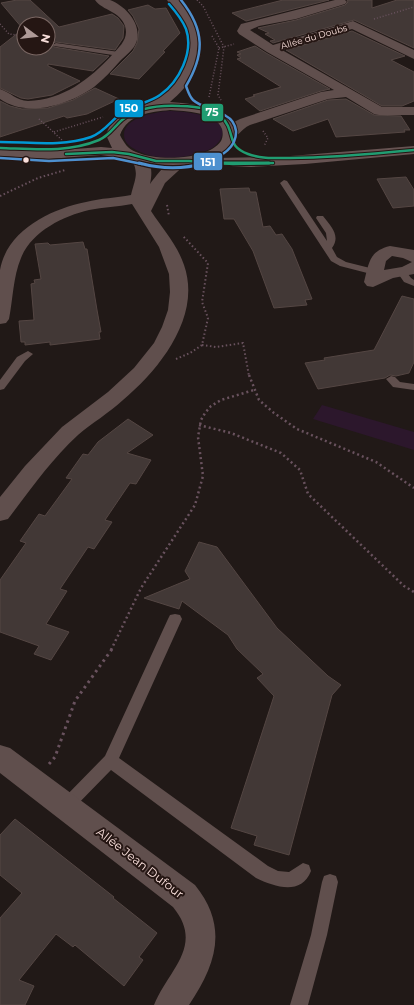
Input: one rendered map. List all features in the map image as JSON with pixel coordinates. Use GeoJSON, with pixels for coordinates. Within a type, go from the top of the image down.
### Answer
{"type":"FeatureCollection","features":[{"type":"Feature","properties":{"kind":"main road"},"geometry":{"type":"LineString","coordinates":[[0,148],[49,148],[84,144],[105,136],[128,116],[160,103],[179,85],[191,66],[195,53],[195,44],[191,24],[174,0]]}},
{"type":"Feature","properties":{"kind":"main road"},"geometry":{"type":"LineString","coordinates":[[179,85],[183,97],[193,108]]}},
{"type":"Feature","properties":{"kind":"main road"},"geometry":{"type":"LineString","coordinates":[[146,109],[170,106],[220,110],[227,124],[230,136],[239,149],[248,154],[265,157],[308,159]]}},
{"type":"Feature","properties":{"kind":"main road"},"geometry":{"type":"LineString","coordinates":[[117,125],[113,135],[114,140],[122,150],[133,155]]}},
{"type":"Feature","properties":{"kind":"main road"},"geometry":{"type":"LineString","coordinates":[[186,161],[213,153],[224,146],[230,136]]}},
{"type":"Feature","properties":{"kind":"main road"},"geometry":{"type":"LineString","coordinates":[[0,152],[48,155],[101,151],[133,155],[156,161],[248,164],[414,150]]}},
{"type":"Feature","properties":{"kind":"street"},"geometry":{"type":"LineString","coordinates":[[0,93],[11,101],[20,104],[45,102],[66,96],[90,84],[130,43],[132,36],[129,21],[125,14],[101,0]]}},
{"type":"Feature","properties":{"kind":"street"},"geometry":{"type":"LineString","coordinates":[[271,49],[242,31],[245,27],[256,23],[292,16],[341,2]]}},
{"type":"Feature","properties":{"kind":"street","name":"Allée du Doubs"},"geometry":{"type":"LineString","coordinates":[[271,49],[353,25],[414,55]]}},
{"type":"Feature","properties":{"kind":"street","name":"Allée du Doubs"},"geometry":{"type":"LineString","coordinates":[[271,49],[379,111],[414,111]]}},
{"type":"Feature","properties":{"kind":"street"},"geometry":{"type":"LineString","coordinates":[[230,136],[237,126],[268,114],[326,96],[348,93]]}},
{"type":"Feature","properties":{"kind":"street"},"geometry":{"type":"LineString","coordinates":[[220,110],[244,118],[268,114]]}},
{"type":"Feature","properties":{"kind":"street"},"geometry":{"type":"LineString","coordinates":[[0,513],[54,446],[69,432],[114,398],[136,378],[154,357],[168,335],[178,304],[178,274],[168,246],[142,206],[145,173],[142,163],[133,155]]}},
{"type":"Feature","properties":{"kind":"street"},"geometry":{"type":"LineString","coordinates":[[0,319],[11,260],[18,246],[28,236],[45,223],[78,209],[142,206],[148,201],[157,181],[164,174],[186,161]]}},
{"type":"Feature","properties":{"kind":"street"},"geometry":{"type":"LineString","coordinates":[[375,272],[373,282],[388,274],[412,266]]}},
{"type":"Feature","properties":{"kind":"street","name":"Allée Jean Dufour"},"geometry":{"type":"LineString","coordinates":[[0,757],[184,896],[197,916],[200,936],[198,957],[194,968],[170,1005]]}},
{"type":"Feature","properties":{"kind":"lane"},"geometry":{"type":"LineString","coordinates":[[56,45],[119,54]]}},
{"type":"Feature","properties":{"kind":"lane"},"geometry":{"type":"LineString","coordinates":[[284,183],[334,260],[343,264],[375,272]]}},
{"type":"Feature","properties":{"kind":"lane"},"geometry":{"type":"LineString","coordinates":[[320,218],[333,236],[332,242],[327,248]]}},
{"type":"Feature","properties":{"kind":"lane"},"geometry":{"type":"LineString","coordinates":[[0,387],[21,359],[28,354]]}},
{"type":"Feature","properties":{"kind":"lane"},"geometry":{"type":"LineString","coordinates":[[391,378],[397,385],[414,387]]}},
{"type":"Feature","properties":{"kind":"lane"},"geometry":{"type":"LineString","coordinates":[[66,806],[110,761],[175,619]]}},
{"type":"Feature","properties":{"kind":"lane"},"geometry":{"type":"LineString","coordinates":[[110,761],[123,769],[262,872],[280,880],[288,880],[300,876],[303,871]]}},
{"type":"Feature","properties":{"kind":"lane"},"geometry":{"type":"LineString","coordinates":[[299,1005],[319,935],[330,882]]}},
{"type":"Feature","properties":{"kind":"path"},"geometry":{"type":"LineString","coordinates":[[197,0],[203,6],[224,47],[218,95],[220,110]]}},
{"type":"Feature","properties":{"kind":"path"},"geometry":{"type":"LineString","coordinates":[[353,25],[414,7]]}},
{"type":"Feature","properties":{"kind":"path"},"geometry":{"type":"LineString","coordinates":[[0,24],[9,34],[16,35]]}},
{"type":"Feature","properties":{"kind":"path"},"geometry":{"type":"LineString","coordinates":[[20,104],[66,144]]}},
{"type":"Feature","properties":{"kind":"path"},"geometry":{"type":"LineString","coordinates":[[261,128],[268,138],[265,145],[261,149]]}},
{"type":"Feature","properties":{"kind":"path"},"geometry":{"type":"LineString","coordinates":[[0,196],[38,178],[66,170]]}},
{"type":"Feature","properties":{"kind":"path"},"geometry":{"type":"LineString","coordinates":[[202,345],[216,347],[243,343],[249,376],[254,390],[259,400],[274,413],[297,429],[376,462],[414,488]]}},
{"type":"Feature","properties":{"kind":"path"},"geometry":{"type":"LineString","coordinates":[[33,782],[55,757],[75,702],[111,651],[141,588],[195,505],[200,494],[203,474],[199,448],[199,425],[204,413],[211,406],[226,399],[254,390]]}},
{"type":"Feature","properties":{"kind":"path"},"geometry":{"type":"LineString","coordinates":[[199,425],[231,433],[281,453],[300,470],[308,494],[398,581],[414,592]]}},
{"type":"Feature","properties":{"kind":"shaded area"},"geometry":{"type":"Polygon","coordinates":[[[169,111],[194,113],[213,119],[219,124],[222,130],[221,138],[215,146],[206,151],[173,158],[164,158],[147,154],[131,147],[127,143],[124,135],[125,129],[129,124],[149,114],[169,111]]]}},
{"type":"Feature","properties":{"kind":"shaded area"},"geometry":{"type":"Polygon","coordinates":[[[322,405],[414,432],[414,450],[313,419],[322,405]]]}},
{"type":"Feature","properties":{"kind":"building"},"geometry":{"type":"Polygon","coordinates":[[[17,0],[30,0],[47,16],[16,16],[16,21],[1,3],[17,0]]]}},
{"type":"Feature","properties":{"kind":"building"},"geometry":{"type":"Polygon","coordinates":[[[283,0],[329,0],[246,21],[232,13],[283,0]]]}},
{"type":"Feature","properties":{"kind":"building"},"geometry":{"type":"Polygon","coordinates":[[[347,0],[372,0],[372,8],[397,0],[414,0],[414,48],[354,20],[273,43],[270,41],[275,40],[265,34],[269,33],[258,28],[296,20],[345,5],[348,2],[347,0]]]}},
{"type":"Feature","properties":{"kind":"building"},"geometry":{"type":"Polygon","coordinates":[[[148,5],[155,9],[166,8],[180,33],[163,51],[165,52],[139,79],[110,74],[133,51],[137,43],[139,29],[133,16],[128,10],[148,5]]]}},
{"type":"Feature","properties":{"kind":"building"},"geometry":{"type":"Polygon","coordinates":[[[112,14],[118,18],[124,26],[123,38],[115,50],[56,42],[56,24],[59,27],[112,14]]]}},
{"type":"Feature","properties":{"kind":"building"},"geometry":{"type":"Polygon","coordinates":[[[352,31],[405,56],[391,60],[414,72],[414,101],[402,106],[382,106],[286,50],[352,31]]]}},
{"type":"Feature","properties":{"kind":"building"},"geometry":{"type":"Polygon","coordinates":[[[16,34],[16,56],[56,56],[56,47],[109,56],[93,71],[48,64],[48,66],[80,81],[52,95],[28,99],[21,98],[0,88],[0,47],[16,34]]]}},
{"type":"Feature","properties":{"kind":"building"},"geometry":{"type":"Polygon","coordinates":[[[255,46],[330,89],[260,111],[245,99],[255,96],[253,95],[281,87],[237,59],[241,58],[237,55],[241,54],[237,52],[255,46]]]}},
{"type":"Feature","properties":{"kind":"building"},"geometry":{"type":"Polygon","coordinates":[[[95,88],[119,99],[87,114],[67,118],[64,116],[0,137],[0,101],[10,106],[22,109],[48,108],[73,100],[95,88]]]}},
{"type":"Feature","properties":{"kind":"building"},"geometry":{"type":"Polygon","coordinates":[[[346,99],[374,115],[401,116],[410,130],[404,130],[405,132],[336,137],[328,119],[293,131],[273,119],[328,100],[346,99]]]}},
{"type":"Feature","properties":{"kind":"building"},"geometry":{"type":"Polygon","coordinates":[[[406,177],[414,190],[414,206],[393,208],[377,179],[406,177]]]}},
{"type":"Feature","properties":{"kind":"building"},"geometry":{"type":"Polygon","coordinates":[[[249,188],[250,192],[256,192],[263,227],[270,226],[276,235],[282,234],[292,249],[312,299],[305,300],[307,305],[274,308],[253,251],[234,219],[224,219],[220,189],[249,188]]]}},
{"type":"Feature","properties":{"kind":"building"},"geometry":{"type":"Polygon","coordinates":[[[83,242],[85,249],[87,249],[101,332],[99,332],[100,339],[50,345],[50,342],[25,345],[25,342],[21,342],[19,321],[34,320],[31,284],[35,283],[34,280],[41,279],[35,244],[48,243],[50,245],[83,242]]]}},
{"type":"Feature","properties":{"kind":"building"},"geometry":{"type":"Polygon","coordinates":[[[402,296],[414,299],[414,362],[409,373],[396,376],[390,375],[385,378],[318,389],[305,363],[325,360],[324,358],[374,350],[402,296]]]}},
{"type":"Feature","properties":{"kind":"building"},"geometry":{"type":"Polygon","coordinates":[[[128,419],[153,435],[127,453],[151,460],[136,484],[130,483],[105,520],[112,522],[94,549],[88,547],[60,589],[67,591],[46,624],[69,632],[51,660],[34,654],[39,646],[0,632],[0,580],[26,543],[20,541],[39,514],[45,516],[72,479],[66,478],[83,454],[88,455],[98,442],[128,419]]]}},
{"type":"Feature","properties":{"kind":"building"},"geometry":{"type":"Polygon","coordinates":[[[199,542],[217,547],[277,628],[328,676],[341,685],[332,695],[289,855],[254,845],[257,836],[231,828],[274,696],[257,678],[263,674],[237,649],[228,635],[182,601],[179,609],[144,598],[190,579],[185,571],[199,542]]]}},
{"type":"Feature","properties":{"kind":"building"},"geometry":{"type":"Polygon","coordinates":[[[15,819],[157,933],[139,957],[143,960],[124,986],[75,945],[73,947],[56,934],[19,980],[34,986],[25,1005],[0,1005],[0,918],[22,893],[0,875],[0,835],[15,819]]]}},
{"type":"Feature","properties":{"kind":"transit line","name":"151"},"geometry":{"type":"LineString","coordinates":[[0,158],[49,161],[113,158],[128,160],[154,167],[180,168],[198,165],[214,159],[227,151],[233,144],[236,136],[236,128],[233,121],[222,113],[193,100],[186,86],[193,75],[197,64],[200,53],[200,42],[199,31],[195,21],[181,0]]}},
{"type":"Feature","properties":{"kind":"transit line","name":"150"},"geometry":{"type":"LineString","coordinates":[[0,142],[57,143],[91,137],[104,129],[124,111],[149,101],[163,93],[178,75],[187,55],[188,46],[186,29],[169,4]]}},
{"type":"Feature","properties":{"kind":"transit line","name":"75"},"geometry":{"type":"LineString","coordinates":[[0,148],[50,149],[75,147],[103,138],[109,134],[122,120],[142,110],[157,107],[186,106],[199,108],[218,115],[227,124],[232,141],[236,147],[245,153],[257,157],[319,158],[414,150]]}},
{"type":"Feature","properties":{"kind":"transit line","name":"75"},"geometry":{"type":"LineString","coordinates":[[66,154],[112,152],[129,154],[156,161],[189,161],[233,164],[273,163]]}}]}
